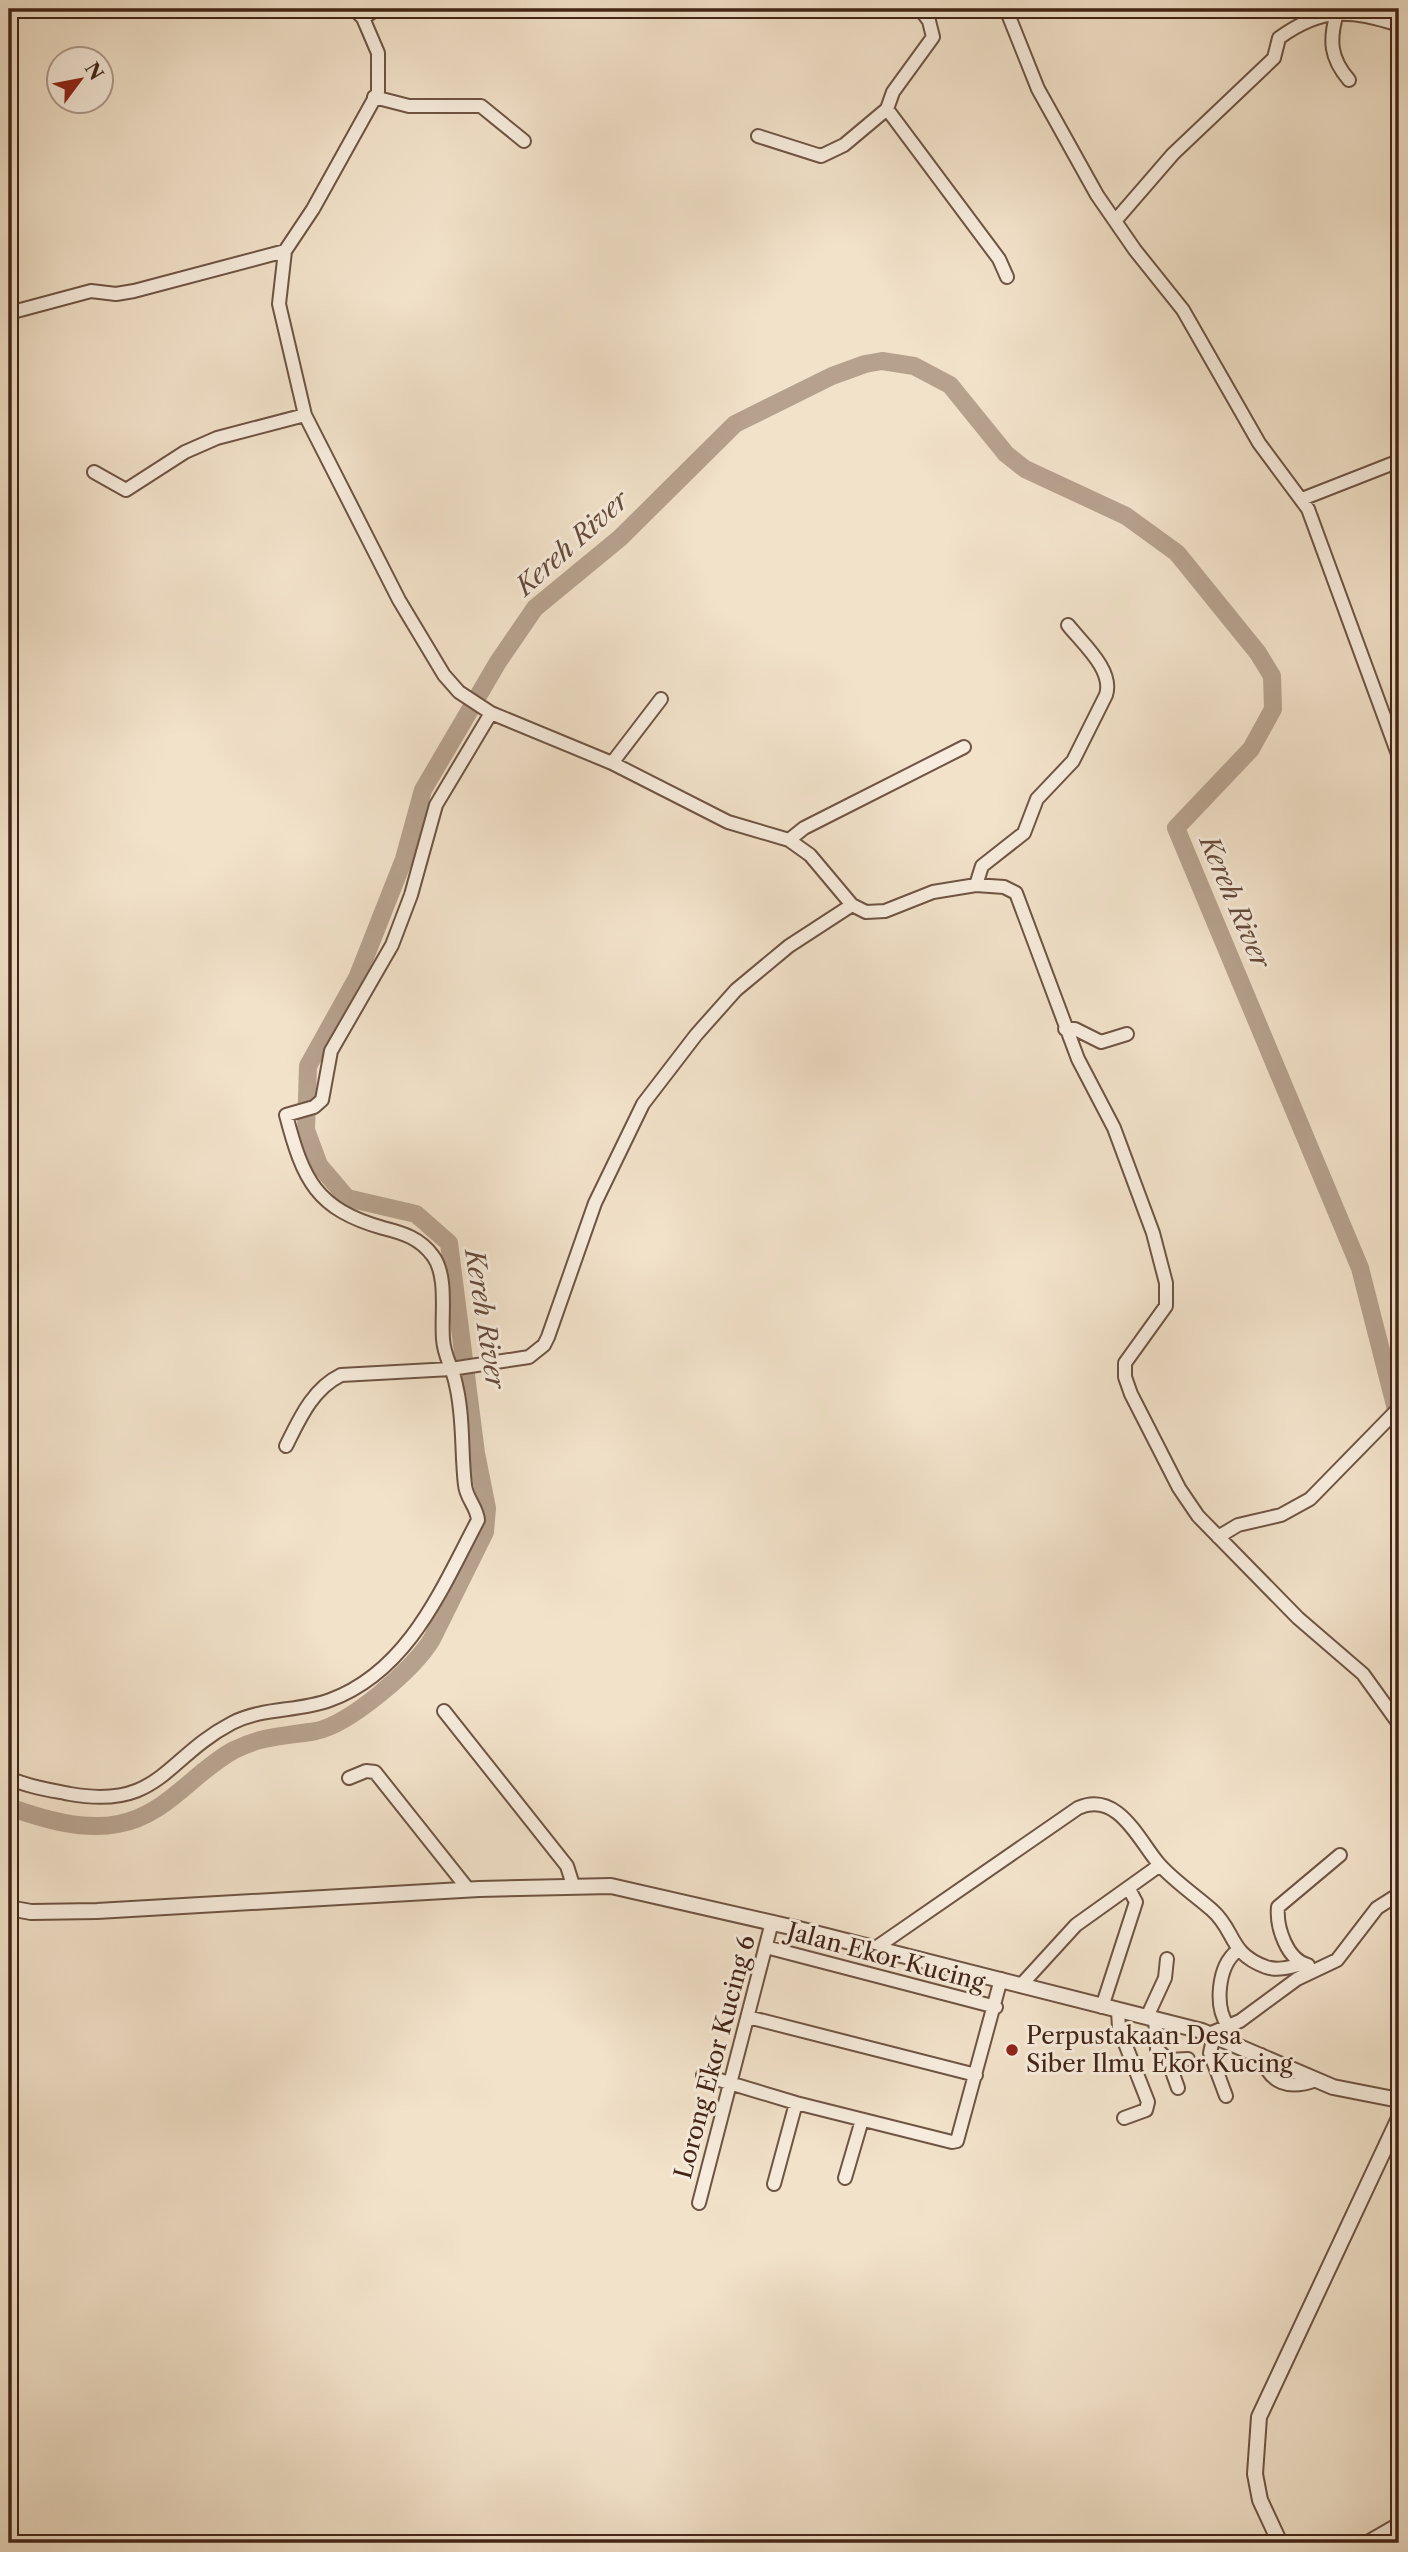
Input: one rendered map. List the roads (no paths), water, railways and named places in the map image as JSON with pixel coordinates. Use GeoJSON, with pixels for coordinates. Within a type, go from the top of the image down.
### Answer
{"type":"FeatureCollection","features":[{"type":"Feature","properties":{"kind":"street"},"geometry":{"type":"LineString","coordinates":[[377,9],[359,14],[378,53],[379,87],[313,209],[285,251],[279,304],[305,415],[412,624],[444,675],[469,700],[486,710],[612,763],[728,822],[789,840],[810,855],[852,905],[866,912],[884,911],[933,892],[976,885],[1004,887],[1016,893],[1065,1030],[1085,1075],[1114,1128],[1153,1233],[1166,1283],[1166,1306],[1128,1357],[1124,1368],[1126,1381],[1179,1488],[1198,1516],[1298,1618],[1363,1674],[1399,1724]]}},
{"type":"Feature","properties":{"kind":"street"},"geometry":{"type":"LineString","coordinates":[[758,136],[821,156],[844,145],[887,109],[893,92],[933,37],[929,21],[920,9]]}},
{"type":"Feature","properties":{"kind":"street"},"geometry":{"type":"LineString","coordinates":[[1006,9],[1038,89],[1097,195],[1184,310],[1259,443],[1302,499],[1317,531],[1357,648],[1399,757]]}},
{"type":"Feature","properties":{"kind":"street"},"geometry":{"type":"LineString","coordinates":[[1115,221],[1173,154],[1274,58],[1279,38],[1302,24],[1337,13],[1362,14],[1399,25]]}},
{"type":"Feature","properties":{"kind":"street"},"geometry":{"type":"LineString","coordinates":[[1337,13],[1332,30],[1332,51],[1339,68],[1349,80]]}},
{"type":"Feature","properties":{"kind":"street"},"geometry":{"type":"LineString","coordinates":[[374,97],[409,106],[481,106],[524,141]]}},
{"type":"Feature","properties":{"kind":"street"},"geometry":{"type":"LineString","coordinates":[[887,109],[999,259],[1007,277]]}},
{"type":"Feature","properties":{"kind":"street"},"geometry":{"type":"LineString","coordinates":[[9,313],[92,291],[116,294],[134,291],[285,251]]}},
{"type":"Feature","properties":{"kind":"street"},"geometry":{"type":"LineString","coordinates":[[93,472],[126,490],[185,453],[227,434],[305,415]]}},
{"type":"Feature","properties":{"kind":"street"},"geometry":{"type":"LineString","coordinates":[[1302,499],[1399,461]]}},
{"type":"Feature","properties":{"kind":"street"},"geometry":{"type":"LineString","coordinates":[[976,885],[982,866],[1024,833],[1037,799],[1073,761],[1106,695],[1108,688],[1104,674],[1068,625]]}},
{"type":"Feature","properties":{"kind":"street"},"geometry":{"type":"LineString","coordinates":[[612,763],[662,699]]}},
{"type":"Feature","properties":{"kind":"street"},"geometry":{"type":"LineString","coordinates":[[9,1778],[99,1799],[125,1796],[149,1786],[231,1724],[265,1712],[331,1699],[362,1681],[407,1644],[433,1606],[478,1520],[465,1487],[461,1368],[444,1350],[441,1282],[434,1256],[410,1235],[350,1217],[337,1211],[320,1195],[305,1174],[286,1115],[314,1107],[324,1097],[324,1078],[331,1051],[392,945],[436,805],[486,710]]}},
{"type":"Feature","properties":{"kind":"street"},"geometry":{"type":"LineString","coordinates":[[789,840],[804,828],[964,747]]}},
{"type":"Feature","properties":{"kind":"street"},"geometry":{"type":"LineString","coordinates":[[286,1446],[306,1408],[337,1377],[360,1372],[461,1368],[529,1357],[544,1345],[595,1203],[643,1104],[696,1035],[736,990],[789,946],[852,905]]}},
{"type":"Feature","properties":{"kind":"street"},"geometry":{"type":"LineString","coordinates":[[1065,1030],[1075,1029],[1101,1042],[1128,1034]]}},
{"type":"Feature","properties":{"kind":"street"},"geometry":{"type":"LineString","coordinates":[[1218,1537],[1238,1525],[1282,1515],[1310,1499],[1396,1411]]}},
{"type":"Feature","properties":{"kind":"street"},"geometry":{"type":"LineString","coordinates":[[444,1711],[566,1866],[573,1885]]}},
{"type":"Feature","properties":{"kind":"street"},"geometry":{"type":"LineString","coordinates":[[349,1778],[366,1771],[375,1772],[409,1811],[468,1889]]}},
{"type":"Feature","properties":{"kind":"street"},"geometry":{"type":"LineString","coordinates":[[874,1949],[949,1895],[1084,1805],[1100,1806],[1126,1818],[1160,1865],[1214,1912],[1237,1951],[1270,1968],[1322,1966]]}},
{"type":"Feature","properties":{"kind":"street"},"geometry":{"type":"LineString","coordinates":[[1303,1965],[1295,1959],[1287,1945],[1278,1907],[1340,1855]]}},
{"type":"Feature","properties":{"kind":"street"},"geometry":{"type":"LineString","coordinates":[[1022,1984],[1065,1935],[1160,1865]]}},
{"type":"Feature","properties":{"kind":"street"},"geometry":{"type":"LineString","coordinates":[[9,1908],[32,1912],[97,1911],[468,1889],[573,1885],[624,1888],[1022,1984],[1211,2034],[1346,2091],[1399,2100]]}},
{"type":"Feature","properties":{"kind":"street"},"geometry":{"type":"LineString","coordinates":[[1102,2007],[1136,1902],[1129,1889]]}},
{"type":"Feature","properties":{"kind":"street"},"geometry":{"type":"LineString","coordinates":[[1211,2034],[1322,1966],[1337,1960],[1377,1908],[1399,1894]]}},
{"type":"Feature","properties":{"kind":"street","name":"Lorong Ekor Kucing 6"},"geometry":{"type":"LineString","coordinates":[[699,2203],[772,1922]]}},
{"type":"Feature","properties":{"kind":"street","name":"Jalan Ekor Kucing"},"geometry":{"type":"LineString","coordinates":[[766,1947],[996,2007]]}},
{"type":"Feature","properties":{"kind":"street"},"geometry":{"type":"LineString","coordinates":[[1228,2026],[1221,2008],[1220,1987],[1230,1959],[1237,1951]]}},
{"type":"Feature","properties":{"kind":"street"},"geometry":{"type":"LineString","coordinates":[[1167,1959],[1165,1978],[1151,2018],[1157,2049],[1168,2060],[1178,2088]]}},
{"type":"Feature","properties":{"kind":"street"},"geometry":{"type":"LineString","coordinates":[[703,2076],[952,2143],[957,2141],[996,2007],[1001,1979]]}},
{"type":"Feature","properties":{"kind":"street"},"geometry":{"type":"LineString","coordinates":[[1118,2011],[1119,2028],[1148,2102],[1146,2110],[1125,2118]]}},
{"type":"Feature","properties":{"kind":"street"},"geometry":{"type":"LineString","coordinates":[[748,2017],[976,2075]]}},
{"type":"Feature","properties":{"kind":"street"},"geometry":{"type":"LineString","coordinates":[[1211,2034],[1210,2053],[1226,2096]]}},
{"type":"Feature","properties":{"kind":"street"},"geometry":{"type":"LineString","coordinates":[[1168,2060],[1188,2059]]}},
{"type":"Feature","properties":{"kind":"street"},"geometry":{"type":"LineString","coordinates":[[774,2184],[796,2103]]}},
{"type":"Feature","properties":{"kind":"street"},"geometry":{"type":"LineString","coordinates":[[1280,2543],[1260,2500],[1255,2474],[1259,2417],[1399,2118]]}},
{"type":"Feature","properties":{"kind":"street"},"geometry":{"type":"LineString","coordinates":[[845,2178],[862,2120]]}},
{"type":"Feature","properties":{"kind":"street"},"geometry":{"type":"LineString","coordinates":[[1366,2543],[1399,2524]]}},
{"type":"Feature","properties":{"kind":"waterway","name":"Kereh River"},"geometry":{"type":"LineString","coordinates":[[9,1807],[77,1825],[104,1826],[135,1819],[165,1803],[219,1759],[244,1745],[316,1731],[346,1718],[380,1694],[411,1665],[432,1639],[485,1532],[487,1508],[476,1453],[449,1243],[416,1214],[347,1198],[319,1165],[306,1130],[308,1066],[357,978],[404,859],[423,790],[498,662],[535,608],[620,538],[735,424],[832,376],[865,364],[882,361],[914,366],[950,385],[1006,454],[1025,469],[1126,516],[1177,553],[1258,653],[1272,676],[1273,709],[1251,749],[1176,828],[1360,1268],[1399,1421]]}},
{"type":"Feature","properties":{"kind":"place","name":"Perpustakaan Desa Siber Ilmu Ekor Kucing"},"geometry":{"type":"Point","coordinates":[1012,2050]}}]}
